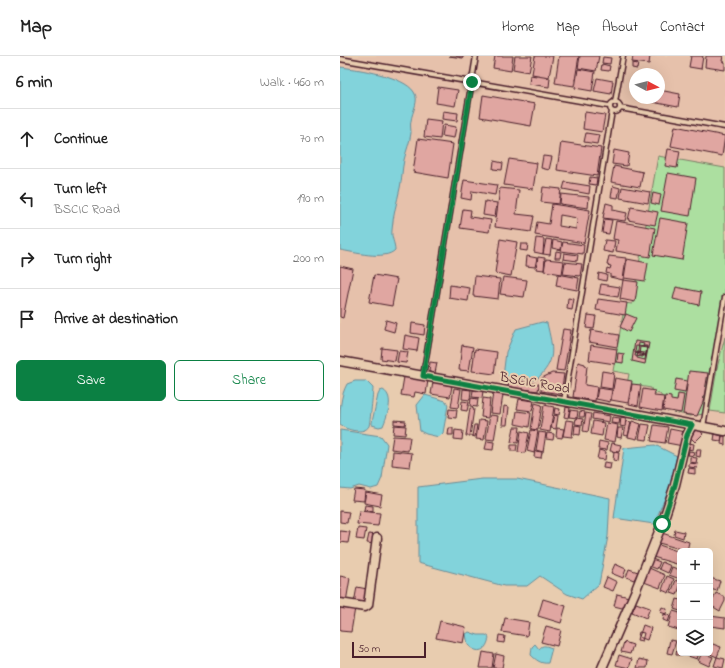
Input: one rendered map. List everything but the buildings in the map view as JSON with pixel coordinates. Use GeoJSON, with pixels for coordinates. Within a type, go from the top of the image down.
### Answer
{"type":"FeatureCollection","features":[{"type":"Feature","properties":{"kind":"street","name":"BSCIC Road"},"geometry":{"type":"LineString","coordinates":[[340,361],[725,431]]}},
{"type":"Feature","properties":{"kind":"street"},"geometry":{"type":"LineString","coordinates":[[602,668],[635,592],[662,524],[675,485],[687,435],[692,425]]}},
{"type":"Feature","properties":{"kind":"street"},"geometry":{"type":"LineString","coordinates":[[340,603],[365,607],[368,605],[378,538]]}},
{"type":"Feature","properties":{"kind":"lane"},"geometry":{"type":"LineString","coordinates":[[423,376],[476,56]]}},
{"type":"Feature","properties":{"kind":"lane"},"geometry":{"type":"LineString","coordinates":[[340,60],[609,106],[615,102],[623,56]]}},
{"type":"Feature","properties":{"kind":"lane"},"geometry":{"type":"LineString","coordinates":[[615,102],[619,104],[620,108]]}},
{"type":"Feature","properties":{"kind":"lane"},"geometry":{"type":"LineString","coordinates":[[564,401],[612,111],[610,110],[609,106]]}},
{"type":"Feature","properties":{"kind":"lane"},"geometry":{"type":"LineString","coordinates":[[612,111],[615,112],[620,108],[725,127]]}},
{"type":"Feature","properties":{"kind":"lane"},"geometry":{"type":"LineString","coordinates":[[703,427],[725,297]]}},
{"type":"Feature","properties":{"kind":"shaded area"},"geometry":{"type":"Polygon","coordinates":[[[340,56],[725,56],[725,426],[340,358],[340,56]]]}},
{"type":"Feature","properties":{"kind":"green space"},"geometry":{"type":"Polygon","coordinates":[[[658,156],[725,168],[725,294],[704,414],[690,416],[673,412],[660,394],[652,393],[651,388],[627,384],[629,374],[613,371],[625,303],[632,304],[658,156]]]}},
{"type":"Feature","properties":{"kind":"green space"},"geometry":{"type":"Polygon","coordinates":[[[725,337],[725,413],[710,411],[717,368],[725,337]]]}},
{"type":"Feature","properties":{"kind":"water"},"geometry":{"type":"Polygon","coordinates":[[[340,67],[380,74],[391,78],[409,86],[416,95],[416,102],[411,122],[411,133],[404,160],[401,185],[394,214],[392,236],[395,250],[384,255],[369,255],[340,250],[340,67]]]}},
{"type":"Feature","properties":{"kind":"water"},"geometry":{"type":"Polygon","coordinates":[[[542,322],[547,323],[552,348],[550,360],[543,373],[536,380],[503,377],[506,352],[516,329],[542,322]]]}},
{"type":"Feature","properties":{"kind":"water"},"geometry":{"type":"Polygon","coordinates":[[[355,381],[366,381],[373,388],[369,426],[367,429],[359,431],[347,429],[340,425],[340,409],[343,394],[347,384],[355,381]]]}},
{"type":"Feature","properties":{"kind":"water"},"geometry":{"type":"Polygon","coordinates":[[[383,390],[389,397],[389,407],[383,426],[379,427],[372,425],[372,422],[378,395],[380,391],[383,390]]]}},
{"type":"Feature","properties":{"kind":"water"},"geometry":{"type":"Polygon","coordinates":[[[425,395],[446,401],[448,405],[443,433],[439,437],[420,431],[417,405],[425,395]]]}},
{"type":"Feature","properties":{"kind":"water"},"geometry":{"type":"Polygon","coordinates":[[[340,430],[381,436],[387,444],[382,478],[378,487],[371,489],[359,486],[350,489],[340,488],[340,430]]]}},
{"type":"Feature","properties":{"kind":"water"},"geometry":{"type":"Polygon","coordinates":[[[655,445],[677,456],[670,486],[654,524],[614,518],[624,448],[655,445]]]}},
{"type":"Feature","properties":{"kind":"water"},"geometry":{"type":"Polygon","coordinates":[[[482,479],[517,479],[610,498],[608,536],[599,584],[582,599],[567,594],[540,576],[527,586],[504,586],[418,563],[418,487],[482,479]]]}},
{"type":"Feature","properties":{"kind":"water"},"geometry":{"type":"Polygon","coordinates":[[[469,632],[478,635],[486,635],[489,637],[486,646],[482,650],[475,650],[468,645],[466,634],[469,632]]]}},
{"type":"Feature","properties":{"kind":"water"},"geometry":{"type":"Polygon","coordinates":[[[535,644],[539,649],[543,646],[552,648],[548,663],[543,663],[531,655],[532,647],[535,644]]]}},
{"type":"Feature","properties":{"kind":"route"},"geometry":{"type":"LineString","coordinates":[[472,82],[423,376],[692,425],[687,435],[675,485],[662,524]]}}]}
